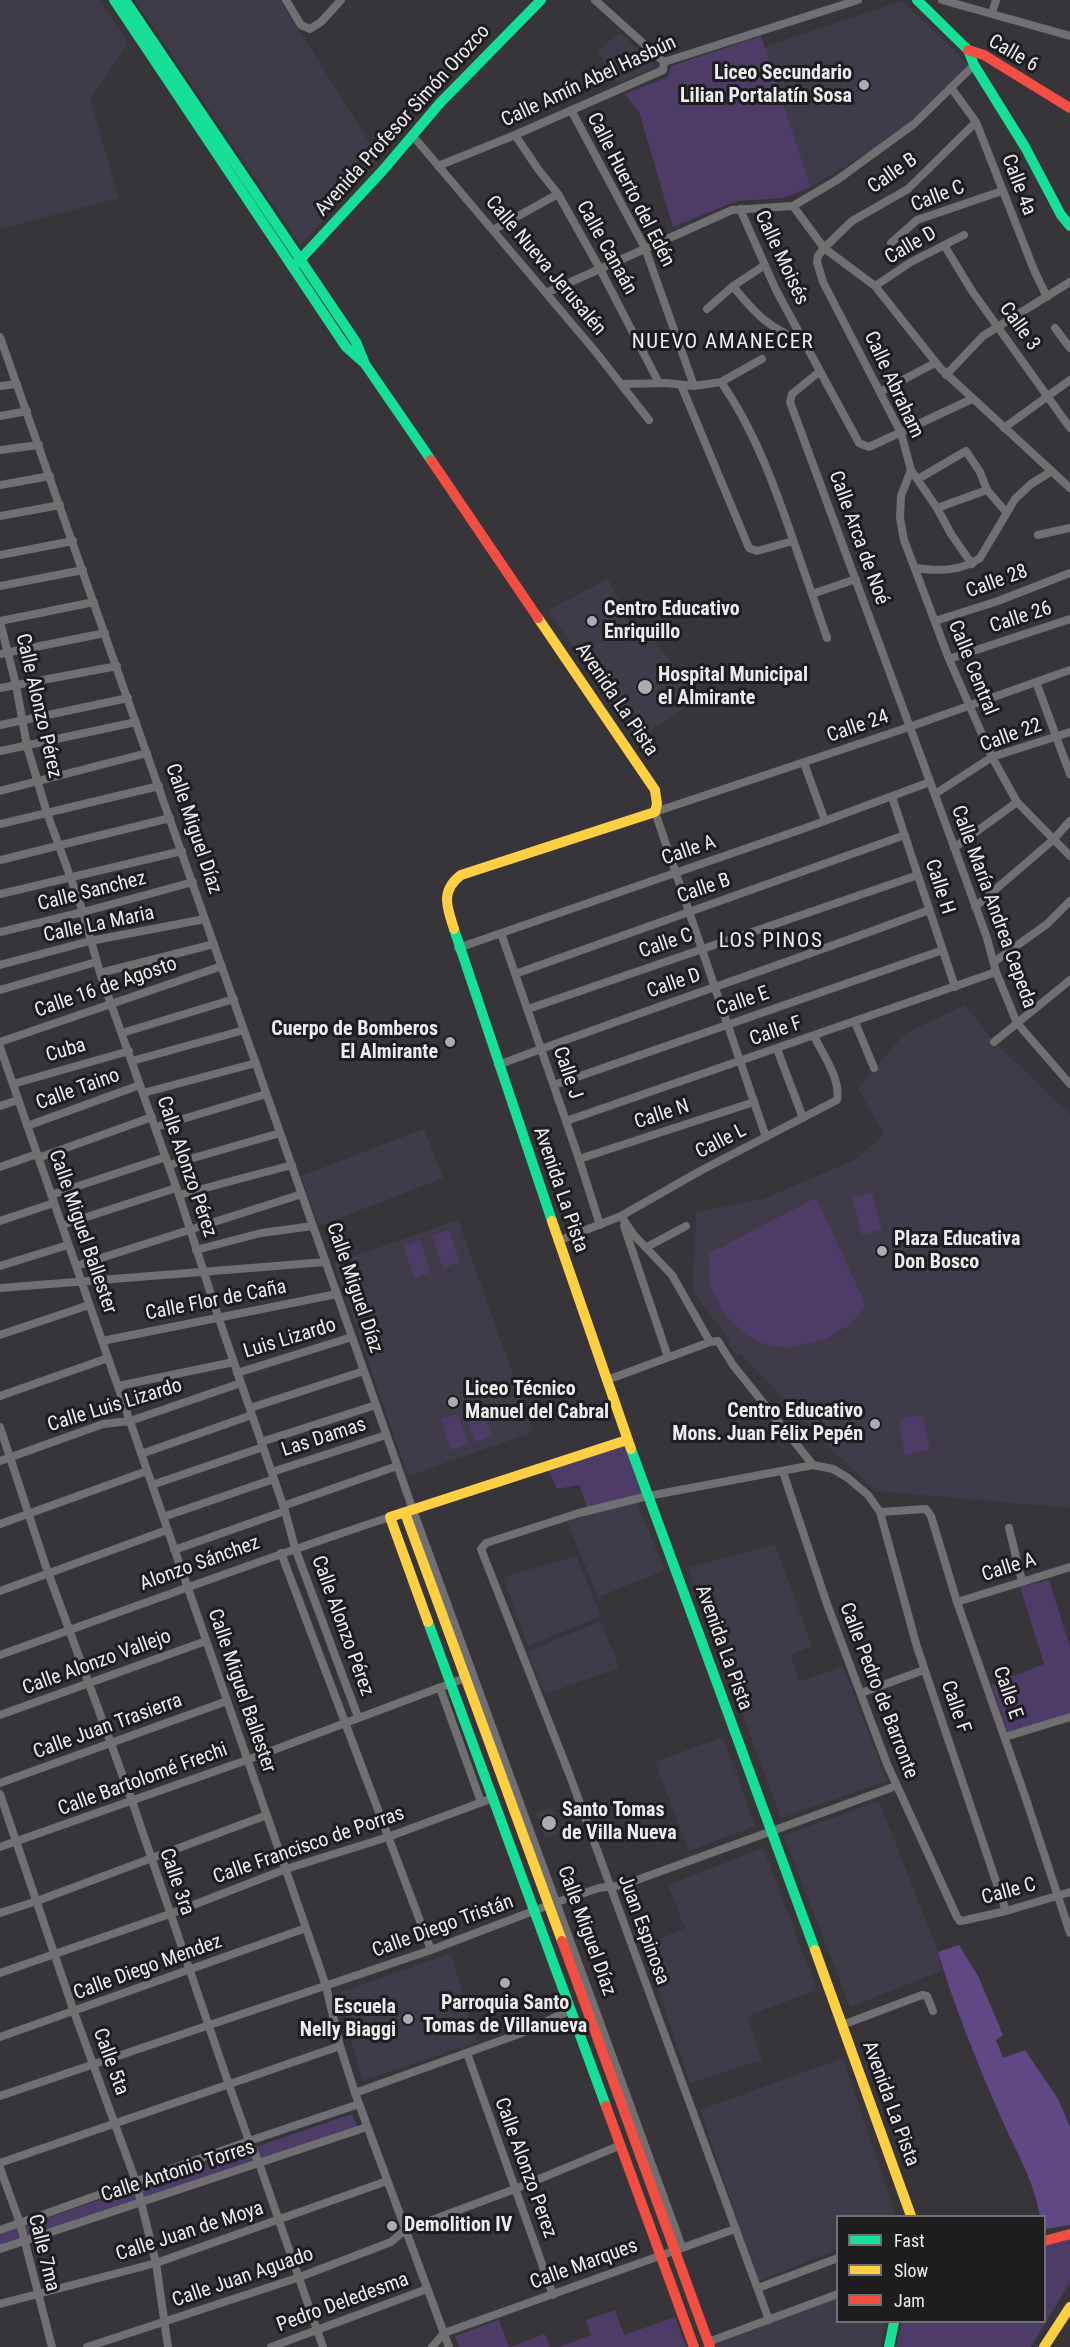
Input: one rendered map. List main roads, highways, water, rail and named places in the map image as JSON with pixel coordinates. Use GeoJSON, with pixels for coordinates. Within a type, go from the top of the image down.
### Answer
{"type":"FeatureCollection","features":[{"type":"Feature","properties":{"kind":"main road"},"geometry":{"type":"LineString","coordinates":[[114,0],[296,263]]}},
{"type":"Feature","properties":{"kind":"main road"},"geometry":{"type":"LineString","coordinates":[[125,0],[296,263]]}},
{"type":"Feature","properties":{"kind":"main road","name":"Avenida Profesor Simón Orozco"},"geometry":{"type":"LineString","coordinates":[[296,263],[413,136],[440,103],[541,0]]}},
{"type":"Feature","properties":{"kind":"main road"},"geometry":{"type":"LineString","coordinates":[[917,0],[968,50],[974,65],[1025,147],[1061,215],[1070,226]]}},
{"type":"Feature","properties":{"kind":"main road","name":"Calle 6"},"geometry":{"type":"LineString","coordinates":[[968,50],[984,56],[1070,108]]}},
{"type":"Feature","properties":{"kind":"main road","name":"Avenida La Pista"},"geometry":{"type":"LineString","coordinates":[[296,263],[356,342],[365,364],[655,790],[657,804],[655,812],[461,875],[451,883],[446,894],[448,915],[627,1440],[772,1831],[910,2215]]}},
{"type":"Feature","properties":{"kind":"main road","name":"Alonzo Sánchez"},"geometry":{"type":"LineString","coordinates":[[390,1516],[409,1512],[627,1440]]}},
{"type":"Feature","properties":{"kind":"main road","name":"Calle Miguel Díaz"},"geometry":{"type":"LineString","coordinates":[[409,1512],[465,1678],[553,1904],[678,2248],[709,2345]]}},
{"type":"Feature","properties":{"kind":"main road","name":"Calle Miguel Díaz"},"geometry":{"type":"LineString","coordinates":[[390,1516],[694,2347]]}},
{"type":"Feature","properties":{"kind":"main road"},"geometry":{"type":"LineString","coordinates":[[1046,2240],[1070,2234]]}},
{"type":"Feature","properties":{"kind":"main road"},"geometry":{"type":"LineString","coordinates":[[1044,2347],[1070,2307]]}},
{"type":"Feature","properties":{"kind":"main road"},"geometry":{"type":"LineString","coordinates":[[889,2347],[894,2323]]}},
{"type":"Feature","properties":{"kind":"place","name":"Liceo Secundario Lilian Portalatín Sosa"},"geometry":{"type":"Point","coordinates":[864,85]}},
{"type":"Feature","properties":{"kind":"place","name":"Centro Educativo Enriquillo"},"geometry":{"type":"Point","coordinates":[592,621]}},
{"type":"Feature","properties":{"kind":"place","name":"Hospital Municipal el Almirante"},"geometry":{"type":"Point","coordinates":[645,687]}},
{"type":"Feature","properties":{"kind":"place","name":"Cuerpo de Bomberos El Almirante"},"geometry":{"type":"Point","coordinates":[450,1042]}},
{"type":"Feature","properties":{"kind":"place","name":"Plaza Educativa Don Bosco"},"geometry":{"type":"Point","coordinates":[882,1251]}},
{"type":"Feature","properties":{"kind":"place","name":"Liceo Técnico Manuel del Cabral"},"geometry":{"type":"Point","coordinates":[453,1402]}},
{"type":"Feature","properties":{"kind":"place","name":"Centro Educativo Mons. Juan Félix Pepén"},"geometry":{"type":"Point","coordinates":[875,1424]}},
{"type":"Feature","properties":{"kind":"place","name":"Santo Tomas de Villa Nueva"},"geometry":{"type":"Point","coordinates":[549,1823]}},
{"type":"Feature","properties":{"kind":"place","name":"Parroquia Santo Tomas de Villanueva"},"geometry":{"type":"Point","coordinates":[505,1983]}},
{"type":"Feature","properties":{"kind":"place","name":"Escuela Nelly Biaggi"},"geometry":{"type":"Point","coordinates":[408,2019]}},
{"type":"Feature","properties":{"kind":"place","name":"Demolition IV"},"geometry":{"type":"Point","coordinates":[392,2226]}},
{"type":"Feature","properties":{"kind":"district","name":"NUEVO AMANECER"},"geometry":{"type":"Point","coordinates":[723,343]}},
{"type":"Feature","properties":{"kind":"district","name":"LOS PINOS"},"geometry":{"type":"Point","coordinates":[771,942]}}]}
